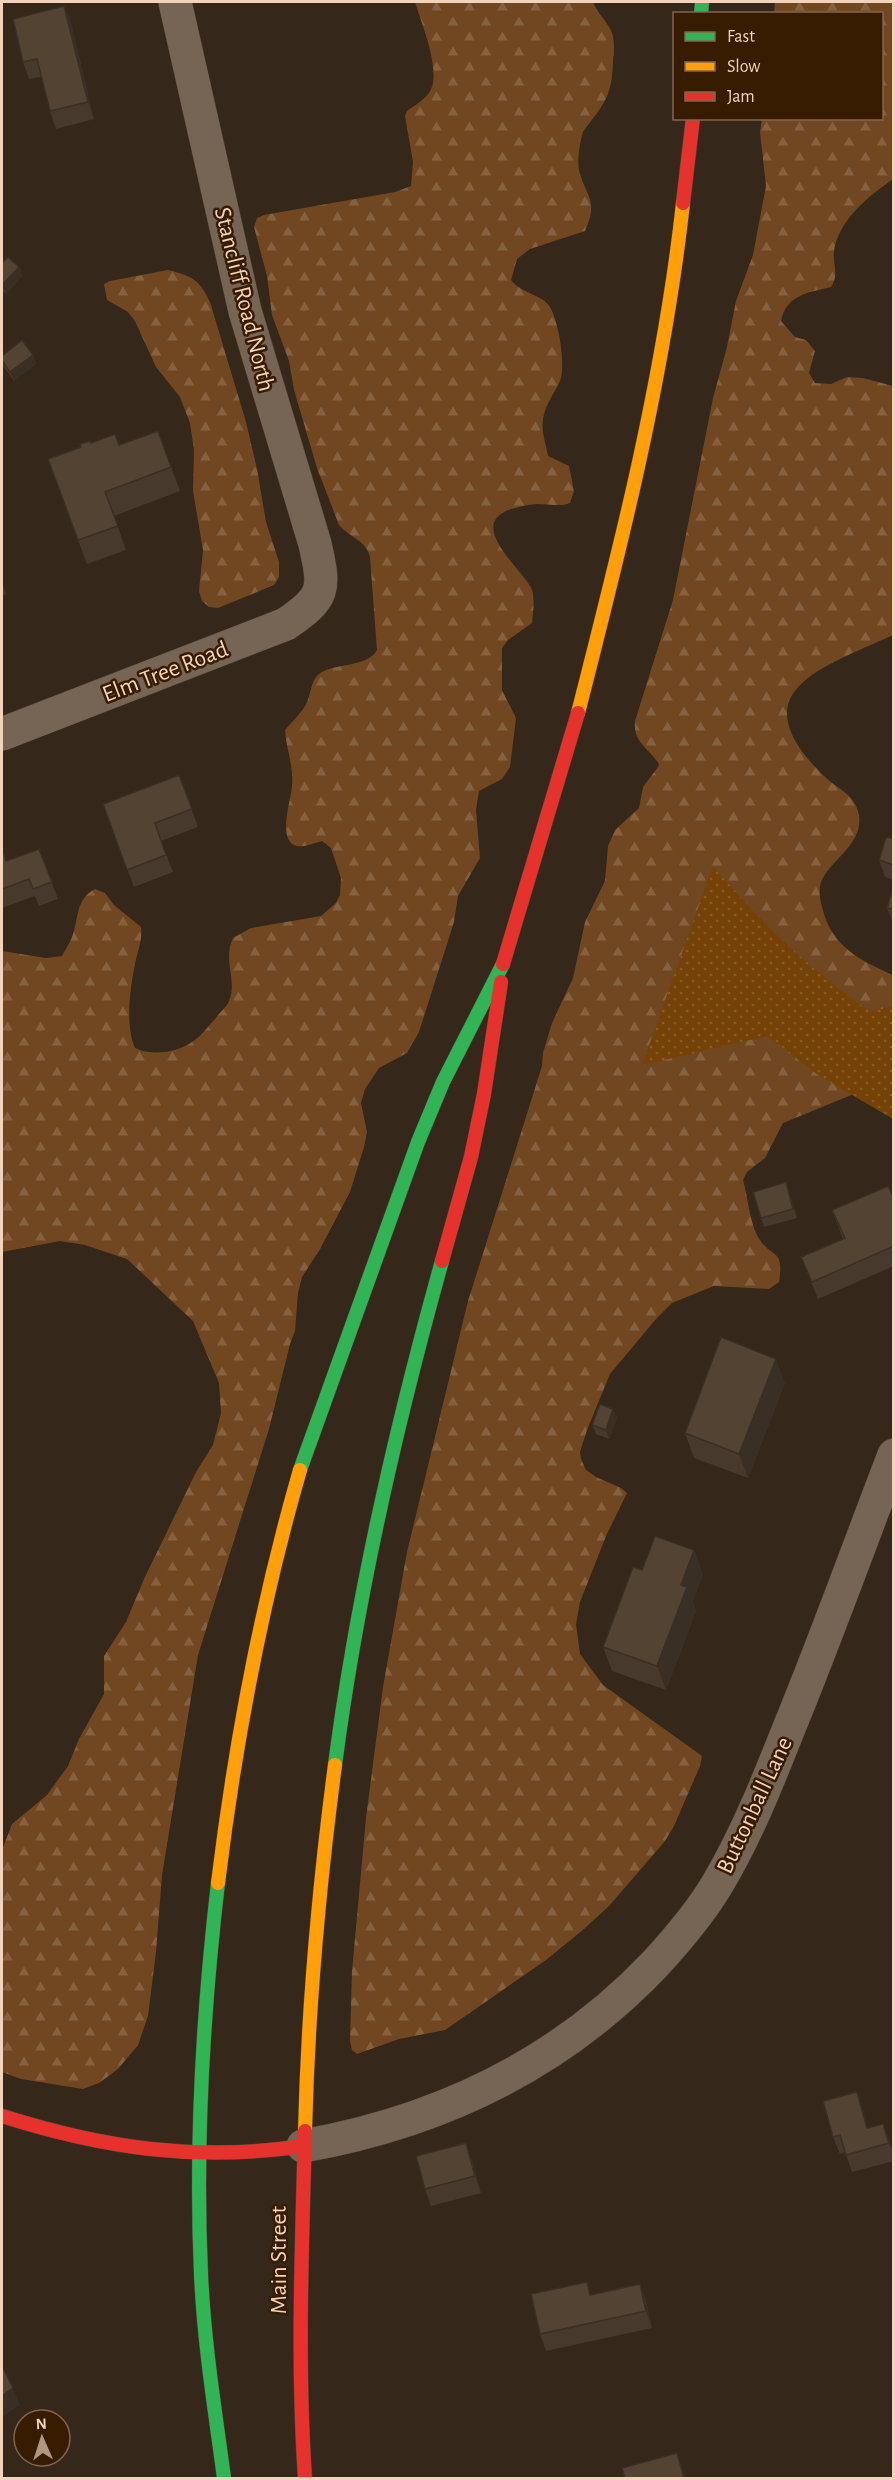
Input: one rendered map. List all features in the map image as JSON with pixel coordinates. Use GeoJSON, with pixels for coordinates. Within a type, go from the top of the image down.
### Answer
{"type":"FeatureCollection","features":[{"type":"Feature","properties":{"kind":"main road"},"geometry":{"type":"LineString","coordinates":[[224,2478],[216,2432],[205,2332],[200,2254],[199,2153],[213,1928],[226,1820],[256,1644],[272,1576],[309,1444],[418,1142],[443,1082],[502,966],[568,752],[627,524],[652,405],[669,308],[693,120]]}},
{"type":"Feature","properties":{"kind":"main road","name":"Main Street"},"geometry":{"type":"LineString","coordinates":[[305,2478],[301,2422],[300,2308],[303,2146],[314,1963],[324,1848],[339,1734],[361,1601],[402,1409],[471,1157],[495,1031],[502,966]]}},
{"type":"Feature","properties":{"kind":"main road"},"geometry":{"type":"LineString","coordinates":[[2,2116],[85,2140],[136,2149],[239,2153],[303,2146]]}},
{"type":"Feature","properties":{"kind":"street","name":"Stancliff Road North"},"geometry":{"type":"LineString","coordinates":[[175,2],[246,310],[315,544],[321,574],[320,594]]}},
{"type":"Feature","properties":{"kind":"street","name":"Elm Tree Road"},"geometry":{"type":"LineString","coordinates":[[2,734],[286,624],[306,610],[320,594]]}},
{"type":"Feature","properties":{"kind":"street","name":"Buttonball Lane"},"geometry":{"type":"LineString","coordinates":[[303,2146],[392,2127],[441,2110],[488,2088],[580,2033],[634,1986],[675,1943],[717,1885],[749,1826],[809,1680],[894,1455]]}},
{"type":"Feature","properties":{"kind":"green space"},"geometry":{"type":"Polygon","coordinates":[[[415,2],[593,2],[612,33],[614,51],[609,92],[606,100],[583,132],[579,151],[579,170],[591,205],[585,231],[530,249],[517,259],[511,280],[515,285],[548,304],[557,324],[561,345],[562,374],[546,409],[543,428],[548,456],[569,466],[574,491],[570,503],[535,504],[511,509],[498,516],[493,526],[495,537],[501,548],[532,590],[534,606],[532,623],[508,640],[502,648],[502,690],[516,718],[510,767],[502,779],[479,791],[476,810],[480,858],[458,896],[454,922],[419,1032],[407,1053],[379,1068],[365,1089],[361,1103],[367,1132],[350,1192],[320,1249],[302,1277],[298,1293],[295,1331],[269,1429],[198,1655],[162,1875],[148,2016],[138,2045],[118,2069],[99,2083],[83,2089],[21,2079],[2,2072],[2,1850],[12,1824],[47,1795],[68,1766],[79,1739],[104,1694],[104,1656],[126,1622],[144,1579],[196,1472],[213,1445],[221,1413],[219,1383],[193,1321],[127,1259],[85,1245],[60,1241],[2,1252],[2,951],[46,958],[62,956],[72,937],[79,908],[84,898],[95,889],[105,893],[114,905],[141,927],[141,941],[133,974],[129,1007],[130,1029],[135,1048],[158,1053],[167,1052],[183,1047],[196,1039],[228,1003],[232,986],[229,955],[233,938],[251,928],[321,916],[336,903],[340,895],[341,878],[331,848],[322,841],[297,846],[289,841],[286,827],[292,779],[285,730],[304,708],[318,675],[329,669],[360,662],[377,650],[370,557],[365,547],[339,525],[317,468],[294,390],[289,361],[272,315],[267,276],[254,227],[257,218],[264,215],[395,192],[411,186],[413,162],[405,116],[407,111],[429,93],[434,74],[430,48],[415,2]]]}},
{"type":"Feature","properties":{"kind":"green space"},"geometry":{"type":"Polygon","coordinates":[[[775,2],[893,2],[893,179],[856,209],[842,229],[834,251],[835,273],[831,287],[807,293],[793,300],[784,312],[781,321],[795,337],[806,340],[815,351],[809,373],[815,383],[831,384],[847,377],[863,378],[893,386],[893,635],[840,659],[799,686],[789,703],[788,723],[799,747],[824,776],[850,797],[857,808],[859,825],[857,833],[848,849],[822,880],[820,899],[826,921],[839,942],[869,964],[893,975],[893,1089],[861,1091],[783,1123],[765,1158],[747,1172],[743,1180],[757,1235],[762,1243],[775,1254],[780,1263],[779,1282],[769,1289],[714,1286],[672,1303],[610,1374],[580,1452],[586,1470],[627,1493],[606,1536],[580,1602],[576,1624],[580,1654],[603,1685],[702,1756],[700,1766],[674,1826],[665,1841],[609,1906],[546,1960],[445,2030],[399,2039],[357,2054],[352,2050],[350,2041],[352,1971],[366,1818],[383,1687],[407,1552],[468,1301],[542,1066],[543,1053],[552,1023],[573,978],[585,922],[605,881],[608,846],[615,830],[639,808],[643,787],[659,764],[636,735],[635,721],[673,600],[713,398],[727,347],[736,301],[753,255],[766,186],[760,132],[762,120],[883,120],[883,12],[774,12],[775,2]]]}},
{"type":"Feature","properties":{"kind":"green space"},"geometry":{"type":"Polygon","coordinates":[[[168,270],[183,274],[198,283],[210,302],[246,422],[266,522],[279,562],[279,577],[274,585],[218,608],[209,607],[202,601],[199,591],[203,550],[193,491],[194,450],[190,423],[180,397],[156,367],[135,321],[128,312],[107,300],[104,284],[168,270]]]}},
{"type":"Feature","properties":{"kind":"shaded area"},"geometry":{"type":"Polygon","coordinates":[[[713,866],[787,944],[847,995],[870,1012],[893,1006],[893,1119],[818,1075],[767,1036],[642,1065],[713,866]]]}},
{"type":"Feature","properties":{"kind":"building"},"geometry":{"type":"Polygon","coordinates":[[[64,6],[88,102],[50,111],[37,59],[23,62],[13,19],[64,6]]]}},
{"type":"Feature","properties":{"kind":"building"},"geometry":{"type":"Polygon","coordinates":[[[8,257],[19,267],[2,285],[2,263],[8,257]]]}},
{"type":"Feature","properties":{"kind":"building"},"geometry":{"type":"Polygon","coordinates":[[[22,340],[33,355],[10,372],[2,361],[2,356],[22,340]]]}},
{"type":"Feature","properties":{"kind":"building"},"geometry":{"type":"Polygon","coordinates":[[[158,431],[171,467],[105,492],[118,526],[78,540],[48,459],[81,447],[80,444],[90,441],[91,443],[115,434],[119,445],[158,431]]]}},
{"type":"Feature","properties":{"kind":"building"},"geometry":{"type":"Polygon","coordinates":[[[179,775],[192,809],[155,823],[166,855],[127,870],[103,804],[179,775]]]}},
{"type":"Feature","properties":{"kind":"building"},"geometry":{"type":"Polygon","coordinates":[[[886,837],[894,839],[894,865],[879,860],[886,837]]]}},
{"type":"Feature","properties":{"kind":"building"},"geometry":{"type":"Polygon","coordinates":[[[2,848],[6,861],[39,849],[52,882],[33,889],[29,879],[2,889],[2,848]]]}},
{"type":"Feature","properties":{"kind":"building"},"geometry":{"type":"Polygon","coordinates":[[[894,885],[894,909],[887,908],[894,885]]]}},
{"type":"Feature","properties":{"kind":"building"},"geometry":{"type":"Polygon","coordinates":[[[786,1182],[793,1209],[761,1218],[753,1192],[786,1182]]]}},
{"type":"Feature","properties":{"kind":"building"},"geometry":{"type":"Polygon","coordinates":[[[888,1186],[894,1199],[894,1246],[812,1282],[801,1257],[845,1238],[832,1210],[888,1186]]]}},
{"type":"Feature","properties":{"kind":"building"},"geometry":{"type":"Polygon","coordinates":[[[721,1337],[776,1359],[739,1454],[685,1433],[721,1337]]]}},
{"type":"Feature","properties":{"kind":"building"},"geometry":{"type":"Polygon","coordinates":[[[600,1404],[613,1409],[606,1430],[592,1425],[600,1404]]]}},
{"type":"Feature","properties":{"kind":"building"},"geometry":{"type":"Polygon","coordinates":[[[655,1536],[694,1550],[681,1585],[687,1587],[657,1666],[603,1647],[633,1567],[642,1570],[655,1536]]]}},
{"type":"Feature","properties":{"kind":"building"},"geometry":{"type":"Polygon","coordinates":[[[857,2092],[867,2128],[883,2124],[889,2143],[846,2155],[840,2135],[833,2137],[823,2101],[857,2092]]]}},
{"type":"Feature","properties":{"kind":"building"},"geometry":{"type":"Polygon","coordinates":[[[466,2143],[475,2176],[425,2189],[416,2156],[466,2143]]]}},
{"type":"Feature","properties":{"kind":"building"},"geometry":{"type":"Polygon","coordinates":[[[587,2282],[590,2295],[640,2284],[646,2311],[540,2334],[531,2294],[587,2282]]]}},
{"type":"Feature","properties":{"kind":"building"},"geometry":{"type":"Polygon","coordinates":[[[2,2366],[13,2388],[2,2396],[2,2366]]]}},
{"type":"Feature","properties":{"kind":"building"},"geometry":{"type":"Polygon","coordinates":[[[677,2453],[684,2478],[625,2478],[622,2468],[677,2453]]]}},
{"type":"Feature","properties":{"kind":"traffic: fast"},"geometry":{"type":"LineString","coordinates":[[701,12],[702,2]]}},
{"type":"Feature","properties":{"kind":"traffic: fast"},"geometry":{"type":"LineString","coordinates":[[300,1470],[418,1142],[443,1082],[503,964]]}},
{"type":"Feature","properties":{"kind":"traffic: fast"},"geometry":{"type":"LineString","coordinates":[[335,1765],[366,1574],[409,1385],[442,1261]]}},
{"type":"Feature","properties":{"kind":"traffic: fast"},"geometry":{"type":"LineString","coordinates":[[218,1883],[204,2029],[199,2225],[210,2376],[224,2478]]}},
{"type":"Feature","properties":{"kind":"traffic: slow"},"geometry":{"type":"LineString","coordinates":[[578,713],[640,460],[665,332],[683,203]]}},
{"type":"Feature","properties":{"kind":"traffic: slow"},"geometry":{"type":"LineString","coordinates":[[218,1883],[232,1779],[261,1623],[300,1470]]}},
{"type":"Feature","properties":{"kind":"traffic: slow"},"geometry":{"type":"LineString","coordinates":[[305,2131],[315,1948],[335,1765]]}},
{"type":"Feature","properties":{"kind":"traffic: jam"},"geometry":{"type":"LineString","coordinates":[[683,203],[693,120]]}},
{"type":"Feature","properties":{"kind":"traffic: jam"},"geometry":{"type":"LineString","coordinates":[[503,964],[578,713]]}},
{"type":"Feature","properties":{"kind":"traffic: jam"},"geometry":{"type":"LineString","coordinates":[[442,1261],[471,1157],[484,1094],[501,982]]}},
{"type":"Feature","properties":{"kind":"traffic: jam"},"geometry":{"type":"LineString","coordinates":[[2,2116],[77,2136],[151,2149],[225,2153],[303,2146]]}},
{"type":"Feature","properties":{"kind":"traffic: jam"},"geometry":{"type":"LineString","coordinates":[[305,2131],[301,2348],[305,2478]]}}]}
